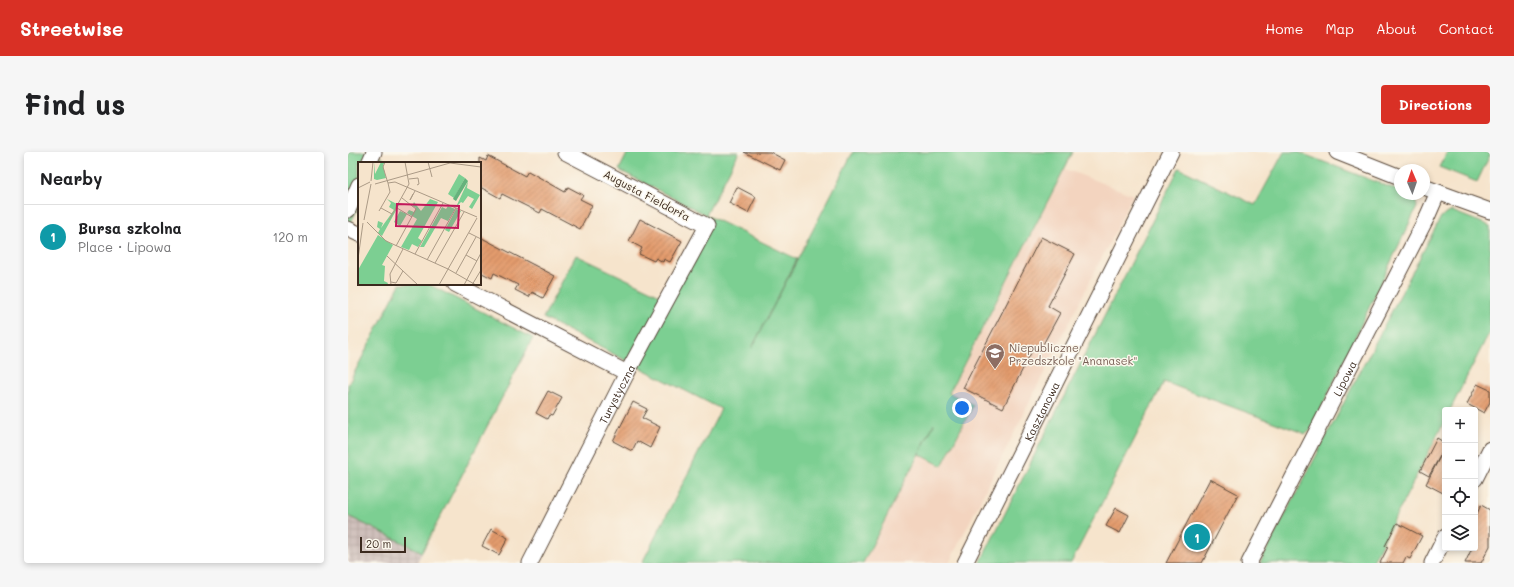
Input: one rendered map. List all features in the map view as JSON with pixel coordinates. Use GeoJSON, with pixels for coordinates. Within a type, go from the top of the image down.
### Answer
{"type":"FeatureCollection","features":[{"type":"Feature","properties":{"kind":"street"},"geometry":{"type":"LineString","coordinates":[[369,162],[374,152]]}},
{"type":"Feature","properties":{"kind":"street","name":"Augusta Fieldorfa"},"geometry":{"type":"LineString","coordinates":[[565,152],[707,226]]}},
{"type":"Feature","properties":{"kind":"street","name":"Kasztanowa"},"geometry":{"type":"LineString","coordinates":[[965,563],[1171,152]]}},
{"type":"Feature","properties":{"kind":"street"},"geometry":{"type":"LineString","coordinates":[[1337,152],[1394,175]]}},
{"type":"Feature","properties":{"kind":"street"},"geometry":{"type":"LineString","coordinates":[[348,210],[358,187]]}},
{"type":"Feature","properties":{"kind":"street"},"geometry":{"type":"LineString","coordinates":[[1430,189],[1490,211]]}},
{"type":"Feature","properties":{"kind":"street","name":"Lipowa"},"geometry":{"type":"LineString","coordinates":[[1249,563],[1428,215],[1438,192]]}},
{"type":"Feature","properties":{"kind":"street","name":"Turystyczna"},"geometry":{"type":"LineString","coordinates":[[530,563],[627,373],[707,226]]}},
{"type":"Feature","properties":{"kind":"street"},"geometry":{"type":"LineString","coordinates":[[348,229],[358,234]]}},
{"type":"Feature","properties":{"kind":"street"},"geometry":{"type":"LineString","coordinates":[[457,285],[627,373]]}},
{"type":"Feature","properties":{"kind":"street"},"geometry":{"type":"LineString","coordinates":[[1478,473],[1490,449]]}},
{"type":"Feature","properties":{"kind":"street"},"geometry":{"type":"LineString","coordinates":[[1432,563],[1442,543]]}},
{"type":"Feature","properties":{"kind":"shaded area"},"geometry":{"type":"Polygon","coordinates":[[[1065,169],[1133,195],[949,563],[863,563],[1065,169]]]}},
{"type":"Feature","properties":{"kind":"shaded area"},"geometry":{"type":"Polygon","coordinates":[[[348,516],[422,552],[417,563],[348,563],[348,516]]]}},
{"type":"Feature","properties":{"kind":"green space"},"geometry":{"type":"Polygon","coordinates":[[[348,152],[368,152],[383,158],[381,162],[358,162],[358,208],[348,228],[348,152]]]}},
{"type":"Feature","properties":{"kind":"green space"},"geometry":{"type":"Polygon","coordinates":[[[628,152],[739,152],[706,215],[619,170],[628,152]]]}},
{"type":"Feature","properties":{"kind":"green space"},"geometry":{"type":"Polygon","coordinates":[[[853,152],[1073,152],[949,393],[973,405],[942,466],[919,454],[934,424],[863,563],[642,563],[721,409],[543,318],[576,255],[664,297],[706,215],[797,259],[752,348],[853,152]]]}},
{"type":"Feature","properties":{"kind":"green space"},"geometry":{"type":"Polygon","coordinates":[[[1284,152],[1298,152],[1394,189],[1394,200],[1416,200],[1417,207],[1311,430],[1306,434],[1164,382],[1071,563],[980,563],[1179,168],[1255,205],[1284,152]]]}},
{"type":"Feature","properties":{"kind":"green space"},"geometry":{"type":"Polygon","coordinates":[[[1447,152],[1490,152],[1490,155],[1477,182],[1439,167],[1447,152]]]}},
{"type":"Feature","properties":{"kind":"green space"},"geometry":{"type":"Polygon","coordinates":[[[1452,211],[1490,226],[1490,331],[1452,407],[1442,407],[1442,426],[1372,563],[1260,563],[1441,217],[1452,211]]]}},
{"type":"Feature","properties":{"kind":"green space"},"geometry":{"type":"Polygon","coordinates":[[[399,285],[430,285],[533,338],[422,552],[348,516],[348,385],[399,285]]]}},
{"type":"Feature","properties":{"kind":"building"},"geometry":{"type":"Polygon","coordinates":[[[744,152],[770,152],[785,160],[780,170],[744,152]]]}},
{"type":"Feature","properties":{"kind":"building"},"geometry":{"type":"Polygon","coordinates":[[[488,156],[525,176],[528,171],[565,192],[568,187],[583,195],[580,199],[592,205],[580,229],[542,209],[540,213],[502,194],[500,198],[481,188],[480,158],[486,161],[488,156]]]}},
{"type":"Feature","properties":{"kind":"building"},"geometry":{"type":"Polygon","coordinates":[[[737,187],[756,197],[748,213],[729,203],[737,187]]]}},
{"type":"Feature","properties":{"kind":"building"},"geometry":{"type":"Polygon","coordinates":[[[640,219],[682,241],[670,262],[664,259],[663,262],[656,258],[654,261],[639,254],[642,248],[629,241],[640,219]]]}},
{"type":"Feature","properties":{"kind":"building"},"geometry":{"type":"Polygon","coordinates":[[[1041,237],[1075,254],[1048,306],[1060,313],[1041,348],[1035,345],[1003,408],[963,388],[1041,237]]]}},
{"type":"Feature","properties":{"kind":"building"},"geometry":{"type":"Polygon","coordinates":[[[481,238],[555,276],[543,298],[532,292],[529,297],[515,290],[518,285],[494,273],[492,278],[481,272],[481,238]]]}},
{"type":"Feature","properties":{"kind":"building"},"geometry":{"type":"Polygon","coordinates":[[[1477,384],[1490,390],[1490,402],[1484,413],[1478,410],[1478,407],[1473,407],[1467,404],[1477,384]]]}},
{"type":"Feature","properties":{"kind":"building"},"geometry":{"type":"Polygon","coordinates":[[[548,391],[562,398],[552,416],[549,415],[547,419],[536,413],[548,391]]]}},
{"type":"Feature","properties":{"kind":"building"},"geometry":{"type":"Polygon","coordinates":[[[633,402],[647,409],[642,418],[660,427],[650,448],[637,441],[632,451],[613,441],[633,402]]]}},
{"type":"Feature","properties":{"kind":"building"},"geometry":{"type":"Polygon","coordinates":[[[1437,438],[1442,441],[1442,452],[1429,476],[1420,471],[1437,438]]]}},
{"type":"Feature","properties":{"kind":"building"},"geometry":{"type":"Polygon","coordinates":[[[1442,453],[1442,492],[1426,484],[1442,453]]]}},
{"type":"Feature","properties":{"kind":"building"},"geometry":{"type":"Polygon","coordinates":[[[1210,479],[1238,494],[1202,563],[1166,563],[1210,479]]]}},
{"type":"Feature","properties":{"kind":"building"},"geometry":{"type":"Polygon","coordinates":[[[1481,505],[1490,510],[1490,546],[1481,563],[1465,563],[1471,551],[1478,551],[1478,512],[1481,505]]]}},
{"type":"Feature","properties":{"kind":"building"},"geometry":{"type":"Polygon","coordinates":[[[1116,508],[1129,515],[1120,533],[1106,526],[1116,508]]]}},
{"type":"Feature","properties":{"kind":"building"},"geometry":{"type":"Polygon","coordinates":[[[1397,523],[1422,536],[1410,559],[1406,557],[1403,563],[1380,563],[1388,547],[1385,546],[1397,523]]]}},
{"type":"Feature","properties":{"kind":"building"},"geometry":{"type":"Polygon","coordinates":[[[491,529],[508,538],[499,555],[482,546],[491,529]]]}},
{"type":"Feature","properties":{"kind":"place","name":"Niepubliczne Przedszkole \"Ananasek\""},"geometry":{"type":"Point","coordinates":[995,370]}},
{"type":"Feature","properties":{"kind":"place","name":"Bursa szkolna"},"geometry":{"type":"Point","coordinates":[1197,537]}}]}
